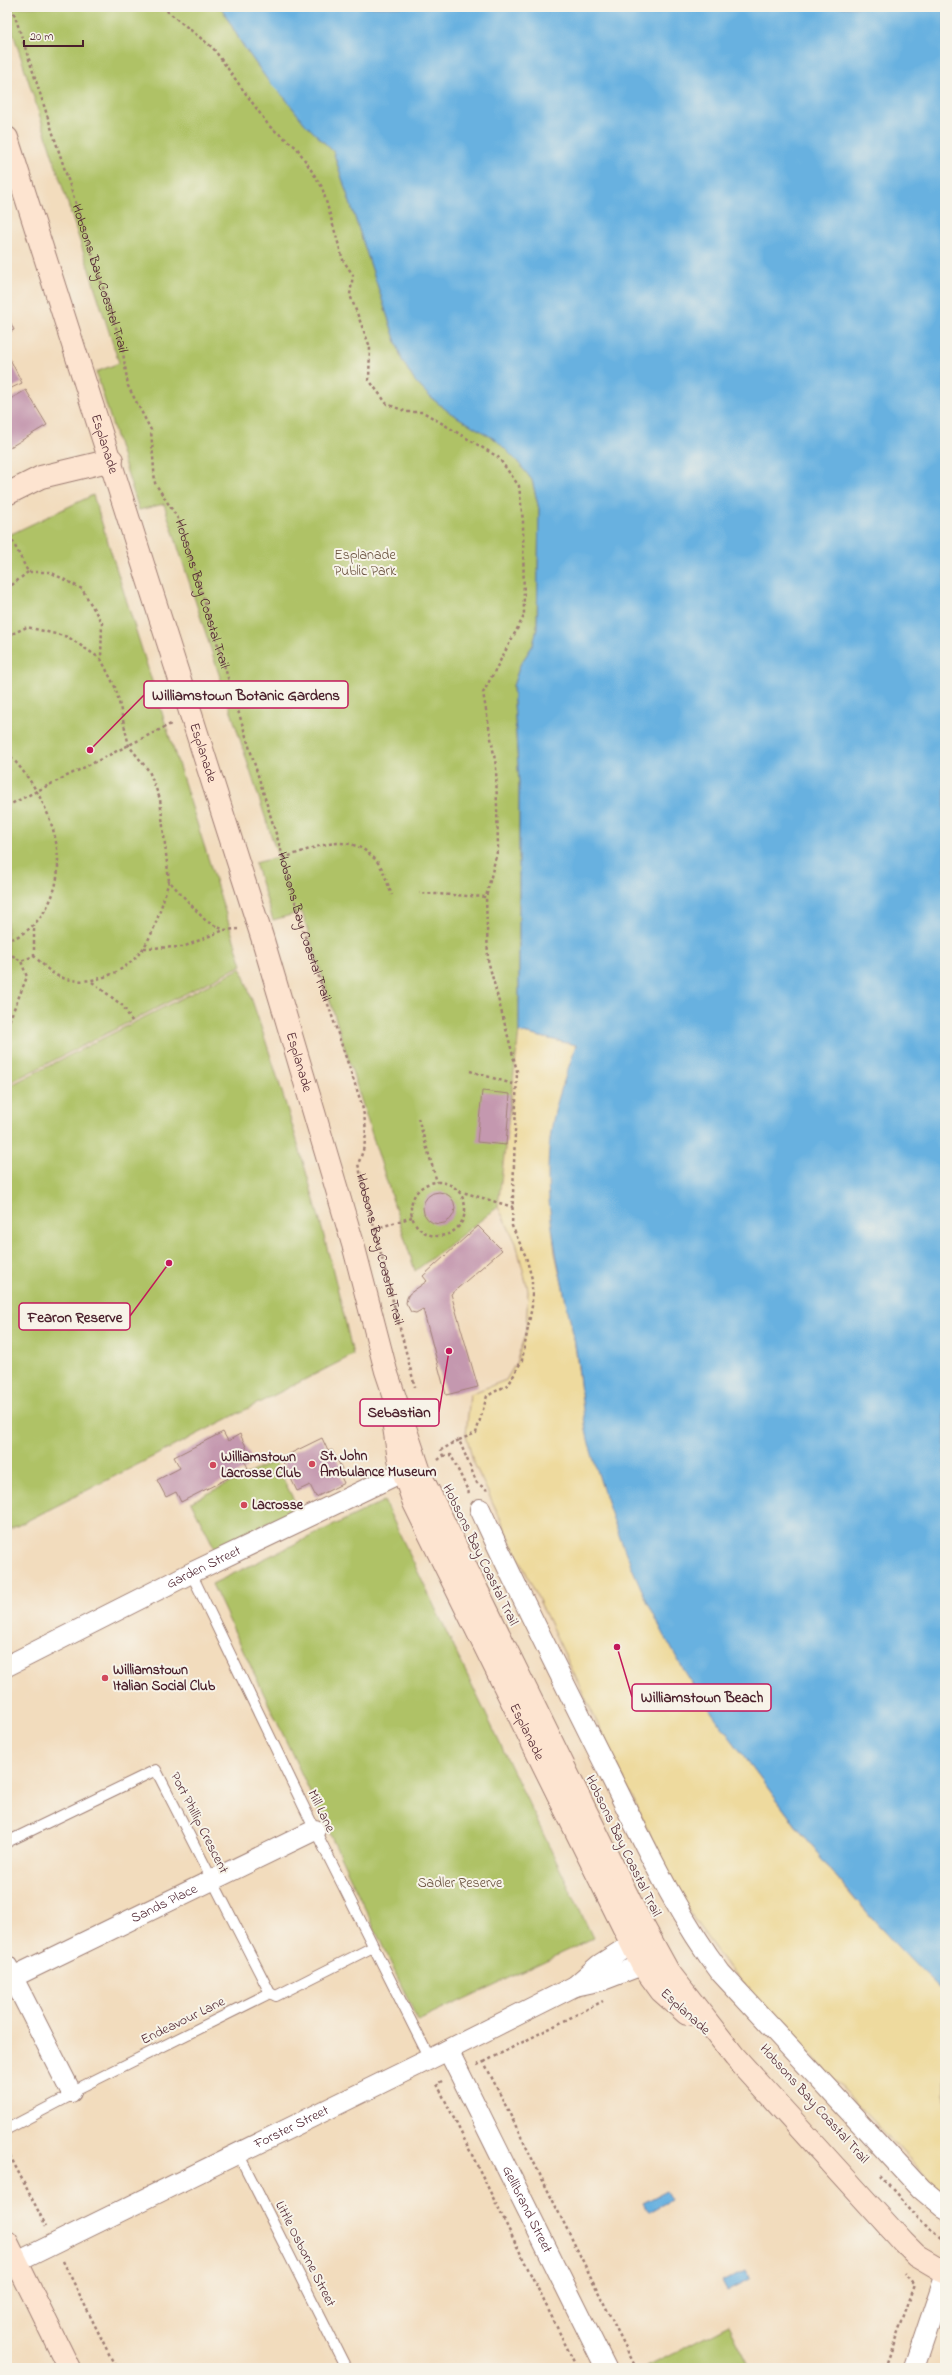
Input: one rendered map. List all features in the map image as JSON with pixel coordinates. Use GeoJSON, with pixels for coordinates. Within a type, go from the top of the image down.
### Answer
{"type":"FeatureCollection","features":[{"type":"Feature","properties":{"kind":"street","name":"Esplanade"},"geometry":{"type":"LineString","coordinates":[[7,138],[112,460],[190,715],[258,926],[347,1222],[386,1371],[418,1466],[424,1526],[662,1991],[735,2057],[916,2255],[945,2272]]}},
{"type":"Feature","properties":{"kind":"street"},"geometry":{"type":"LineString","coordinates":[[7,494],[41,477],[112,460]]}},
{"type":"Feature","properties":{"kind":"street","name":"Garden Street"},"geometry":{"type":"LineString","coordinates":[[7,1666],[191,1573],[418,1466]]}},
{"type":"Feature","properties":{"kind":"street","name":"Hobsons Bay Coastal Trail"},"geometry":{"type":"LineString","coordinates":[[480,1509],[517,1590],[612,1780],[670,1894],[698,1942],[721,1973],[921,2189],[945,2209]]}},
{"type":"Feature","properties":{"kind":"street","name":"Sands Place"},"geometry":{"type":"LineString","coordinates":[[10,1972],[213,1879],[315,1830]]}},
{"type":"Feature","properties":{"kind":"street","name":"Forster Street"},"geometry":{"type":"LineString","coordinates":[[12,2264],[576,1986],[603,1980],[640,1950]]}},
{"type":"Feature","properties":{"kind":"street"},"geometry":{"type":"LineString","coordinates":[[10,1972],[71,2092]]}},
{"type":"Feature","properties":{"kind":"street","name":"Gellibrand Street"},"geometry":{"type":"LineString","coordinates":[[448,2050],[606,2368]]}},
{"type":"Feature","properties":{"kind":"street"},"geometry":{"type":"LineString","coordinates":[[7,2242],[12,2264],[69,2368]]}},
{"type":"Feature","properties":{"kind":"street"},"geometry":{"type":"LineString","coordinates":[[914,2368],[945,2276]]}},
{"type":"Feature","properties":{"kind":"lane","name":"Mill Lane"},"geometry":{"type":"LineString","coordinates":[[191,1573],[315,1830],[430,2059]]}},
{"type":"Feature","properties":{"kind":"lane","name":"Port Phillip Crescent"},"geometry":{"type":"LineString","coordinates":[[7,1842],[156,1770],[270,1993]]}},
{"type":"Feature","properties":{"kind":"lane","name":"Endeavour Lane"},"geometry":{"type":"LineString","coordinates":[[7,2129],[68,2098],[71,2092],[270,1993],[276,1996],[373,1947]]}},
{"type":"Feature","properties":{"kind":"lane","name":"Little Osborne Street"},"geometry":{"type":"LineString","coordinates":[[238,2153],[346,2368]]}},
{"type":"Feature","properties":{"kind":"path","name":"Hobsons Bay Coastal Trail"},"geometry":{"type":"LineString","coordinates":[[12,7],[122,346],[128,386],[151,430],[155,483],[180,522],[283,858],[303,930],[362,1105],[368,1131],[365,1148],[358,1164],[417,1394]]}},
{"type":"Feature","properties":{"kind":"path"},"geometry":{"type":"LineString","coordinates":[[162,7],[213,48],[269,126],[298,148],[322,187],[343,260],[353,275],[350,295],[370,347],[369,380],[387,404],[407,412],[423,412],[498,457],[519,486],[523,521],[524,616],[483,693],[496,766],[498,848],[486,897],[488,960],[517,1071],[512,1226],[526,1257],[532,1280],[532,1306],[522,1360],[509,1384],[487,1396],[476,1433],[441,1450],[443,1456]]}},
{"type":"Feature","properties":{"kind":"path"},"geometry":{"type":"LineString","coordinates":[[7,530],[28,572]]}},
{"type":"Feature","properties":{"kind":"path"},"geometry":{"type":"LineString","coordinates":[[7,589],[28,572],[50,572],[82,589],[102,623],[102,659],[116,690],[129,746],[149,771],[160,798],[169,881],[158,918],[144,948],[118,972],[92,982]]}},
{"type":"Feature","properties":{"kind":"path"},"geometry":{"type":"LineString","coordinates":[[7,636],[27,627],[68,636],[102,659]]}},
{"type":"Feature","properties":{"kind":"path"},"geometry":{"type":"LineString","coordinates":[[7,806],[190,715]]}},
{"type":"Feature","properties":{"kind":"path"},"geometry":{"type":"LineString","coordinates":[[7,754],[16,762],[36,791],[57,842],[57,879],[51,903],[34,925],[16,938],[7,940]]}},
{"type":"Feature","properties":{"kind":"path"},"geometry":{"type":"LineString","coordinates":[[283,858],[332,842],[351,843],[379,865],[392,895]]}},
{"type":"Feature","properties":{"kind":"path"},"geometry":{"type":"LineString","coordinates":[[169,881],[206,921],[224,930]]}},
{"type":"Feature","properties":{"kind":"path"},"geometry":{"type":"LineString","coordinates":[[419,893],[486,897]]}},
{"type":"Feature","properties":{"kind":"path"},"geometry":{"type":"LineString","coordinates":[[34,925],[34,956],[57,976],[92,982],[123,1006],[132,1021]]}},
{"type":"Feature","properties":{"kind":"path"},"geometry":{"type":"LineString","coordinates":[[144,948],[183,946],[224,930],[258,926]]}},
{"type":"Feature","properties":{"kind":"path"},"geometry":{"type":"LineString","coordinates":[[7,952],[21,961],[27,977],[7,1026]]}},
{"type":"Feature","properties":{"kind":"path"},"geometry":{"type":"LineString","coordinates":[[21,961],[34,956]]}},
{"type":"Feature","properties":{"kind":"path"},"geometry":{"type":"LineString","coordinates":[[470,1071],[516,1085]]}},
{"type":"Feature","properties":{"kind":"path"},"geometry":{"type":"LineString","coordinates":[[418,1118],[437,1182]]}},
{"type":"Feature","properties":{"kind":"path"},"geometry":{"type":"LineString","coordinates":[[437,1182],[450,1184],[458,1191],[464,1200],[464,1217],[456,1229],[449,1234],[433,1235],[425,1232],[417,1226],[412,1217],[412,1200],[418,1191],[424,1186],[437,1182]]}},
{"type":"Feature","properties":{"kind":"path"},"geometry":{"type":"LineString","coordinates":[[458,1191],[513,1207]]}},
{"type":"Feature","properties":{"kind":"path"},"geometry":{"type":"LineString","coordinates":[[375,1229],[412,1217]]}},
{"type":"Feature","properties":{"kind":"path"},"geometry":{"type":"LineString","coordinates":[[459,1440],[477,1483],[487,1490]]}},
{"type":"Feature","properties":{"kind":"path"},"geometry":{"type":"LineString","coordinates":[[418,1466],[443,1456],[451,1455],[470,1495],[480,1509]]}},
{"type":"Feature","properties":{"kind":"path"},"geometry":{"type":"LineString","coordinates":[[484,2062],[607,2000]]}},
{"type":"Feature","properties":{"kind":"path","name":"Hobsons Bay Coastal Trail"},"geometry":{"type":"LineString","coordinates":[[876,2172],[925,2225],[945,2240]]}},
{"type":"Feature","properties":{"kind":"path"},"geometry":{"type":"LineString","coordinates":[[885,2368],[916,2285],[900,2268]]}},
{"type":"Feature","properties":{"kind":"path"},"geometry":{"type":"LineString","coordinates":[[943,2368],[945,2362]]}},
{"type":"Feature","properties":{"kind":"green space","name":"Esplanade Public Park"},"geometry":{"type":"Polygon","coordinates":[[[7,7],[221,7],[242,44],[269,82],[285,98],[305,124],[333,151],[402,360],[414,380],[429,396],[449,412],[496,440],[517,461],[532,480],[539,509],[537,629],[533,645],[520,665],[513,686],[519,783],[519,1032],[498,1207],[415,1271],[302,912],[273,920],[255,863],[278,857],[164,504],[139,510],[96,372],[119,363],[7,14],[7,7]]]}},
{"type":"Feature","properties":{"kind":"green space"},"geometry":{"type":"Polygon","coordinates":[[[93,495],[242,965],[7,1084],[7,536],[93,495]]]}},
{"type":"Feature","properties":{"kind":"green space"},"geometry":{"type":"Polygon","coordinates":[[[241,968],[303,1160],[342,1306],[353,1355],[7,1531],[7,1087],[241,968]]]}},
{"type":"Feature","properties":{"kind":"green space","name":"Lacrosse"},"geometry":{"type":"Polygon","coordinates":[[[274,1461],[298,1508],[215,1549],[191,1502],[274,1461]]]}},
{"type":"Feature","properties":{"kind":"green space","name":"Sadler Reserve"},"geometry":{"type":"Polygon","coordinates":[[[384,1501],[593,1938],[418,2021],[212,1584],[384,1501]]]}},
{"type":"Feature","properties":{"kind":"green space"},"geometry":{"type":"Polygon","coordinates":[[[729,2325],[748,2363],[739,2368],[645,2368],[729,2325]]]}},
{"type":"Feature","properties":{"kind":"sand"},"geometry":{"type":"Polygon","coordinates":[[[519,1032],[576,1045],[566,1077],[550,1161],[549,1192],[555,1253],[573,1330],[586,1428],[603,1489],[620,1535],[652,1609],[693,1685],[796,1826],[850,1894],[881,1929],[945,1993],[945,2195],[729,1968],[695,1921],[673,1883],[473,1461],[466,1434],[470,1394],[506,1380],[516,1363],[526,1331],[528,1290],[516,1243],[498,1207],[519,1032]]]}},
{"type":"Feature","properties":{"kind":"water"},"geometry":{"type":"Polygon","coordinates":[[[221,7],[945,7],[945,1993],[898,1947],[833,1873],[713,1714],[680,1663],[654,1615],[630,1564],[610,1512],[586,1432],[574,1341],[552,1231],[548,1182],[548,1157],[553,1121],[558,1099],[576,1045],[519,1032],[519,783],[513,686],[520,665],[533,645],[537,629],[539,509],[532,480],[517,461],[496,440],[449,412],[429,396],[414,380],[402,360],[333,151],[305,124],[285,98],[269,82],[242,44],[221,7]]]}},
{"type":"Feature","properties":{"kind":"water"},"geometry":{"type":"Polygon","coordinates":[[[666,2191],[671,2200],[648,2212],[643,2203],[666,2191]]]}},
{"type":"Feature","properties":{"kind":"water"},"geometry":{"type":"Polygon","coordinates":[[[745,2270],[750,2279],[727,2291],[722,2282],[745,2270]]]}},
{"type":"Feature","properties":{"kind":"building"},"geometry":{"type":"Polygon","coordinates":[[[7,315],[14,330],[7,333],[7,315]]]}},
{"type":"Feature","properties":{"kind":"building"},"geometry":{"type":"Polygon","coordinates":[[[7,353],[22,383],[7,390],[7,353]]]}},
{"type":"Feature","properties":{"kind":"building"},"geometry":{"type":"Polygon","coordinates":[[[26,390],[47,425],[7,449],[7,401],[26,390]]]}},
{"type":"Feature","properties":{"kind":"building"},"geometry":{"type":"Polygon","coordinates":[[[482,1091],[510,1094],[506,1145],[477,1142],[482,1091]]]}},
{"type":"Feature","properties":{"kind":"building"},"geometry":{"type":"Polygon","coordinates":[[[436,1192],[442,1192],[452,1199],[455,1208],[454,1214],[448,1221],[442,1224],[436,1224],[426,1217],[423,1211],[423,1205],[430,1195],[436,1192]]]}},
{"type":"Feature","properties":{"kind":"building"},"geometry":{"type":"Polygon","coordinates":[[[478,1226],[502,1250],[451,1294],[478,1387],[446,1395],[423,1309],[416,1313],[411,1312],[406,1303],[409,1294],[427,1281],[423,1276],[478,1226]]]}},
{"type":"Feature","properties":{"kind":"building","name":"Williamstown Lacrosse Club"},"geometry":{"type":"Polygon","coordinates":[[[223,1432],[228,1441],[240,1434],[252,1459],[245,1462],[248,1468],[181,1502],[176,1492],[166,1497],[157,1480],[180,1468],[174,1457],[223,1432]]]}},
{"type":"Feature","properties":{"kind":"building","name":"St. John Ambulance Museum"},"geometry":{"type":"Polygon","coordinates":[[[322,1438],[328,1451],[332,1450],[342,1469],[338,1471],[344,1483],[316,1497],[310,1485],[297,1491],[281,1458],[322,1438]]]}},
{"type":"Feature","properties":{"kind":"place","name":"Williamstown Botanic Gardens"},"geometry":{"type":"Point","coordinates":[90,750]}},
{"type":"Feature","properties":{"kind":"place","name":"Fearon Reserve"},"geometry":{"type":"Point","coordinates":[169,1263]}},
{"type":"Feature","properties":{"kind":"place","name":"Sebastian"},"geometry":{"type":"Point","coordinates":[449,1351]}},
{"type":"Feature","properties":{"kind":"place","name":"St. John Ambulance Museum"},"geometry":{"type":"Point","coordinates":[312,1464]}},
{"type":"Feature","properties":{"kind":"place","name":"Williamstown Lacrosse Club"},"geometry":{"type":"Point","coordinates":[213,1465]}},
{"type":"Feature","properties":{"kind":"place","name":"Lacrosse"},"geometry":{"type":"Point","coordinates":[244,1505]}},
{"type":"Feature","properties":{"kind":"place","name":"Williamstown Beach"},"geometry":{"type":"Point","coordinates":[617,1647]}},
{"type":"Feature","properties":{"kind":"place","name":"Williamstown Italian Social Club"},"geometry":{"type":"Point","coordinates":[105,1678]}}]}
